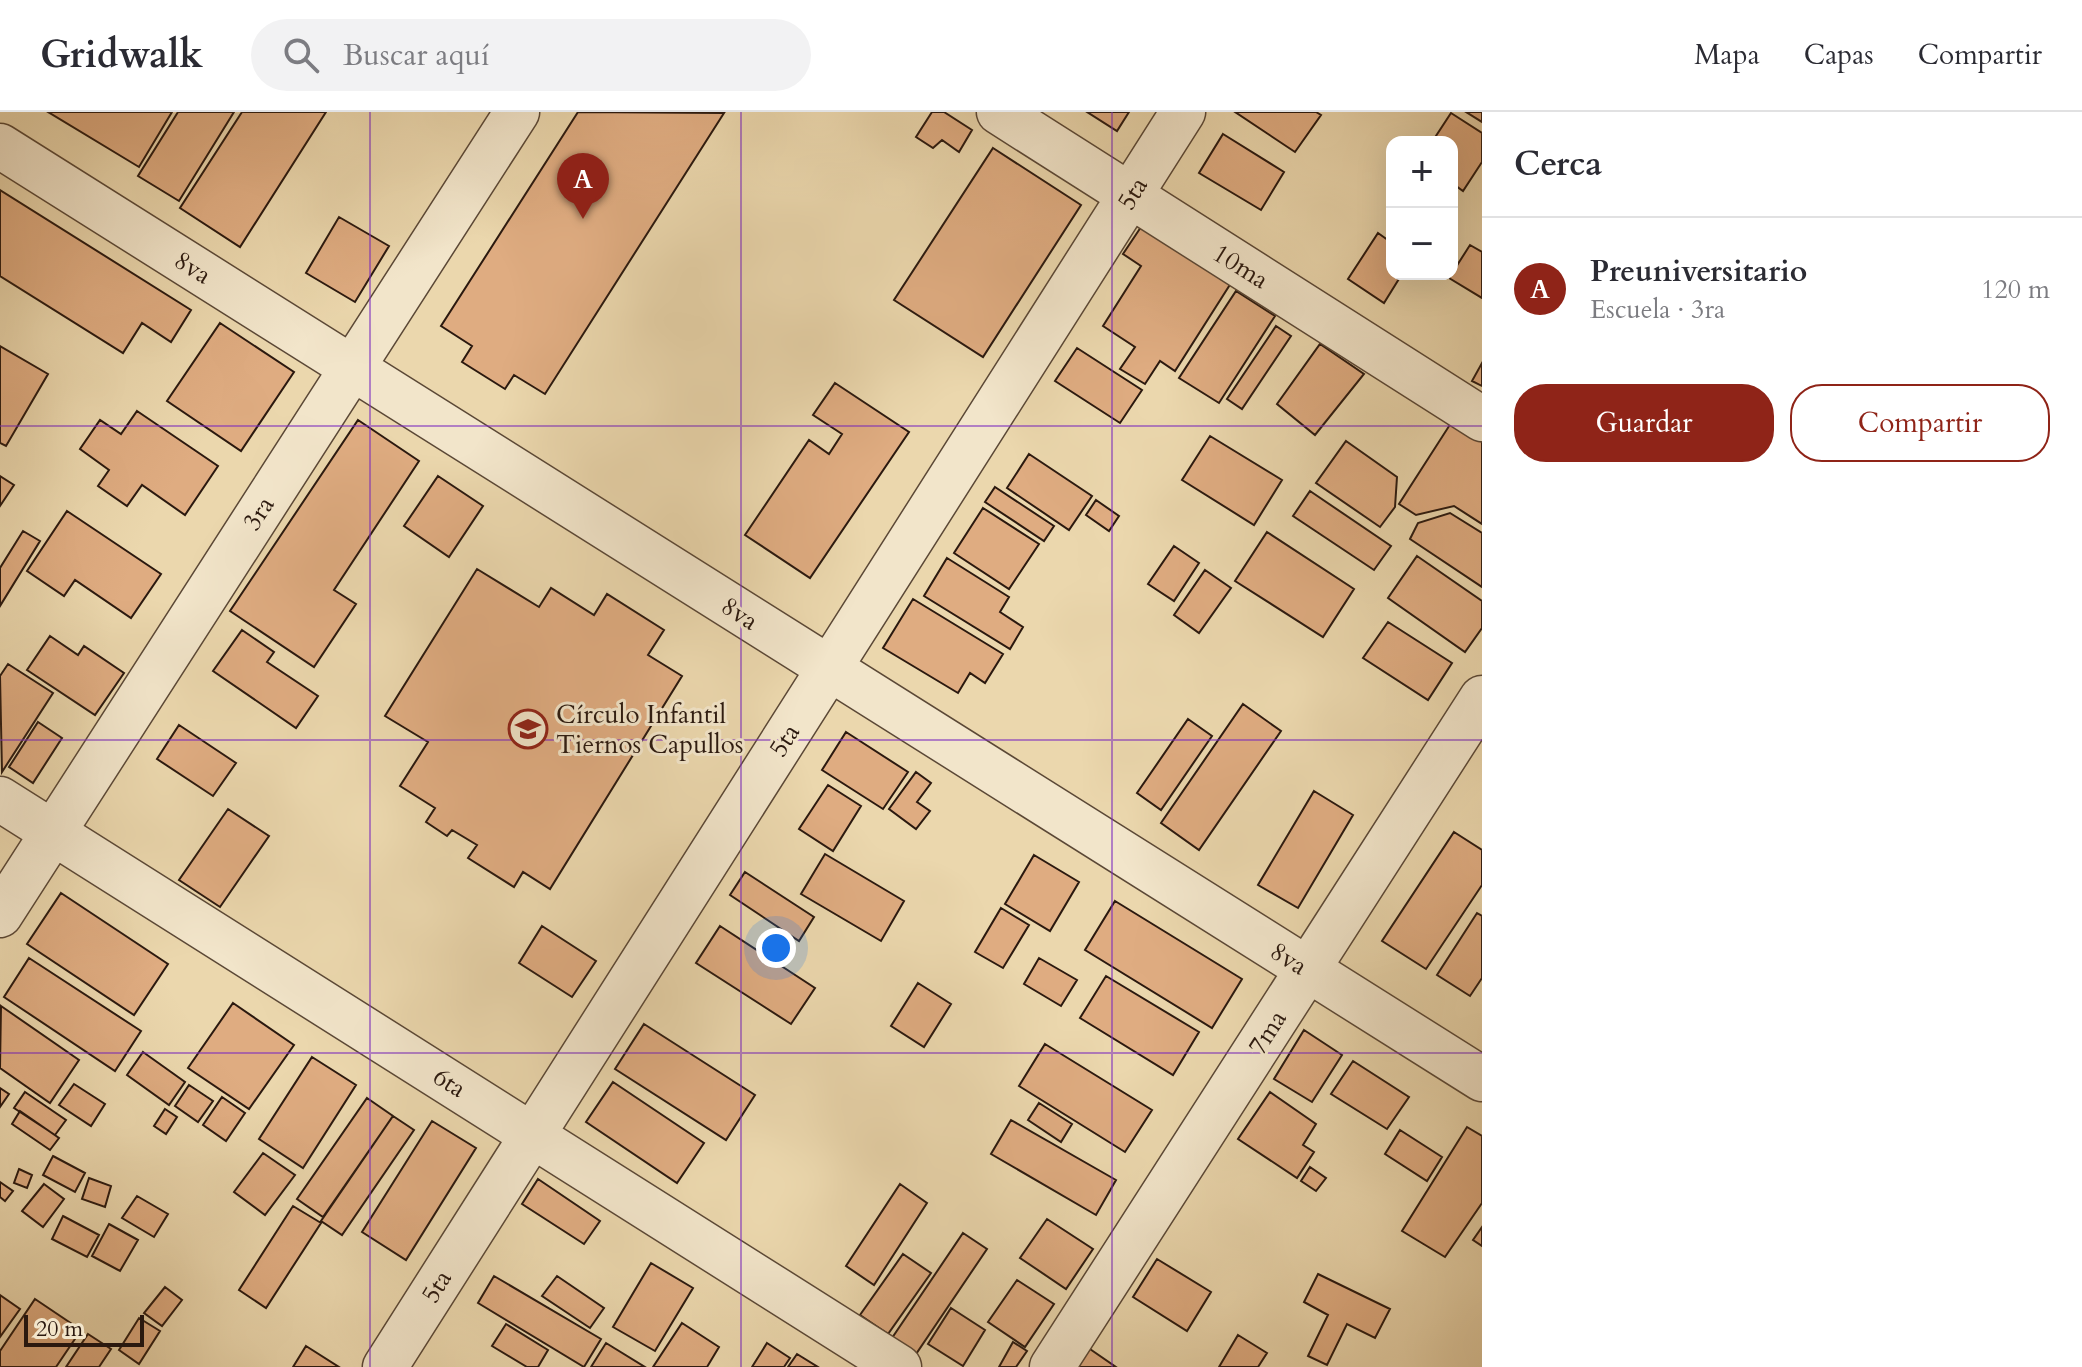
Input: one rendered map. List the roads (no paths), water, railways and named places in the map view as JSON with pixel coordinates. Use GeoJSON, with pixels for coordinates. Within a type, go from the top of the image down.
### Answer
{"type":"FeatureCollection","features":[{"type":"Feature","properties":{"kind":"street","name":"3ra"},"geometry":{"type":"LineString","coordinates":[[0,915],[517,112]]}},
{"type":"Feature","properties":{"kind":"street","name":"10ma"},"geometry":{"type":"LineString","coordinates":[[999,112],[1482,419]]}},
{"type":"Feature","properties":{"kind":"street","name":"5ta"},"geometry":{"type":"LineString","coordinates":[[385,1367],[1183,112]]}},
{"type":"Feature","properties":{"kind":"street","name":"8va"},"geometry":{"type":"LineString","coordinates":[[0,146],[1482,1079]]}},
{"type":"Feature","properties":{"kind":"street","name":"7ma"},"geometry":{"type":"LineString","coordinates":[[1052,1367],[1482,698]]}},
{"type":"Feature","properties":{"kind":"street","name":"6ta"},"geometry":{"type":"LineString","coordinates":[[0,799],[899,1367]]}},
{"type":"Feature","properties":{"kind":"place","name":"Preuniversitario"},"geometry":{"type":"Point","coordinates":[583,219]}},
{"type":"Feature","properties":{"kind":"place","name":"Círculo Infantil Tiernos Capullos"},"geometry":{"type":"Point","coordinates":[528,729]}}]}
